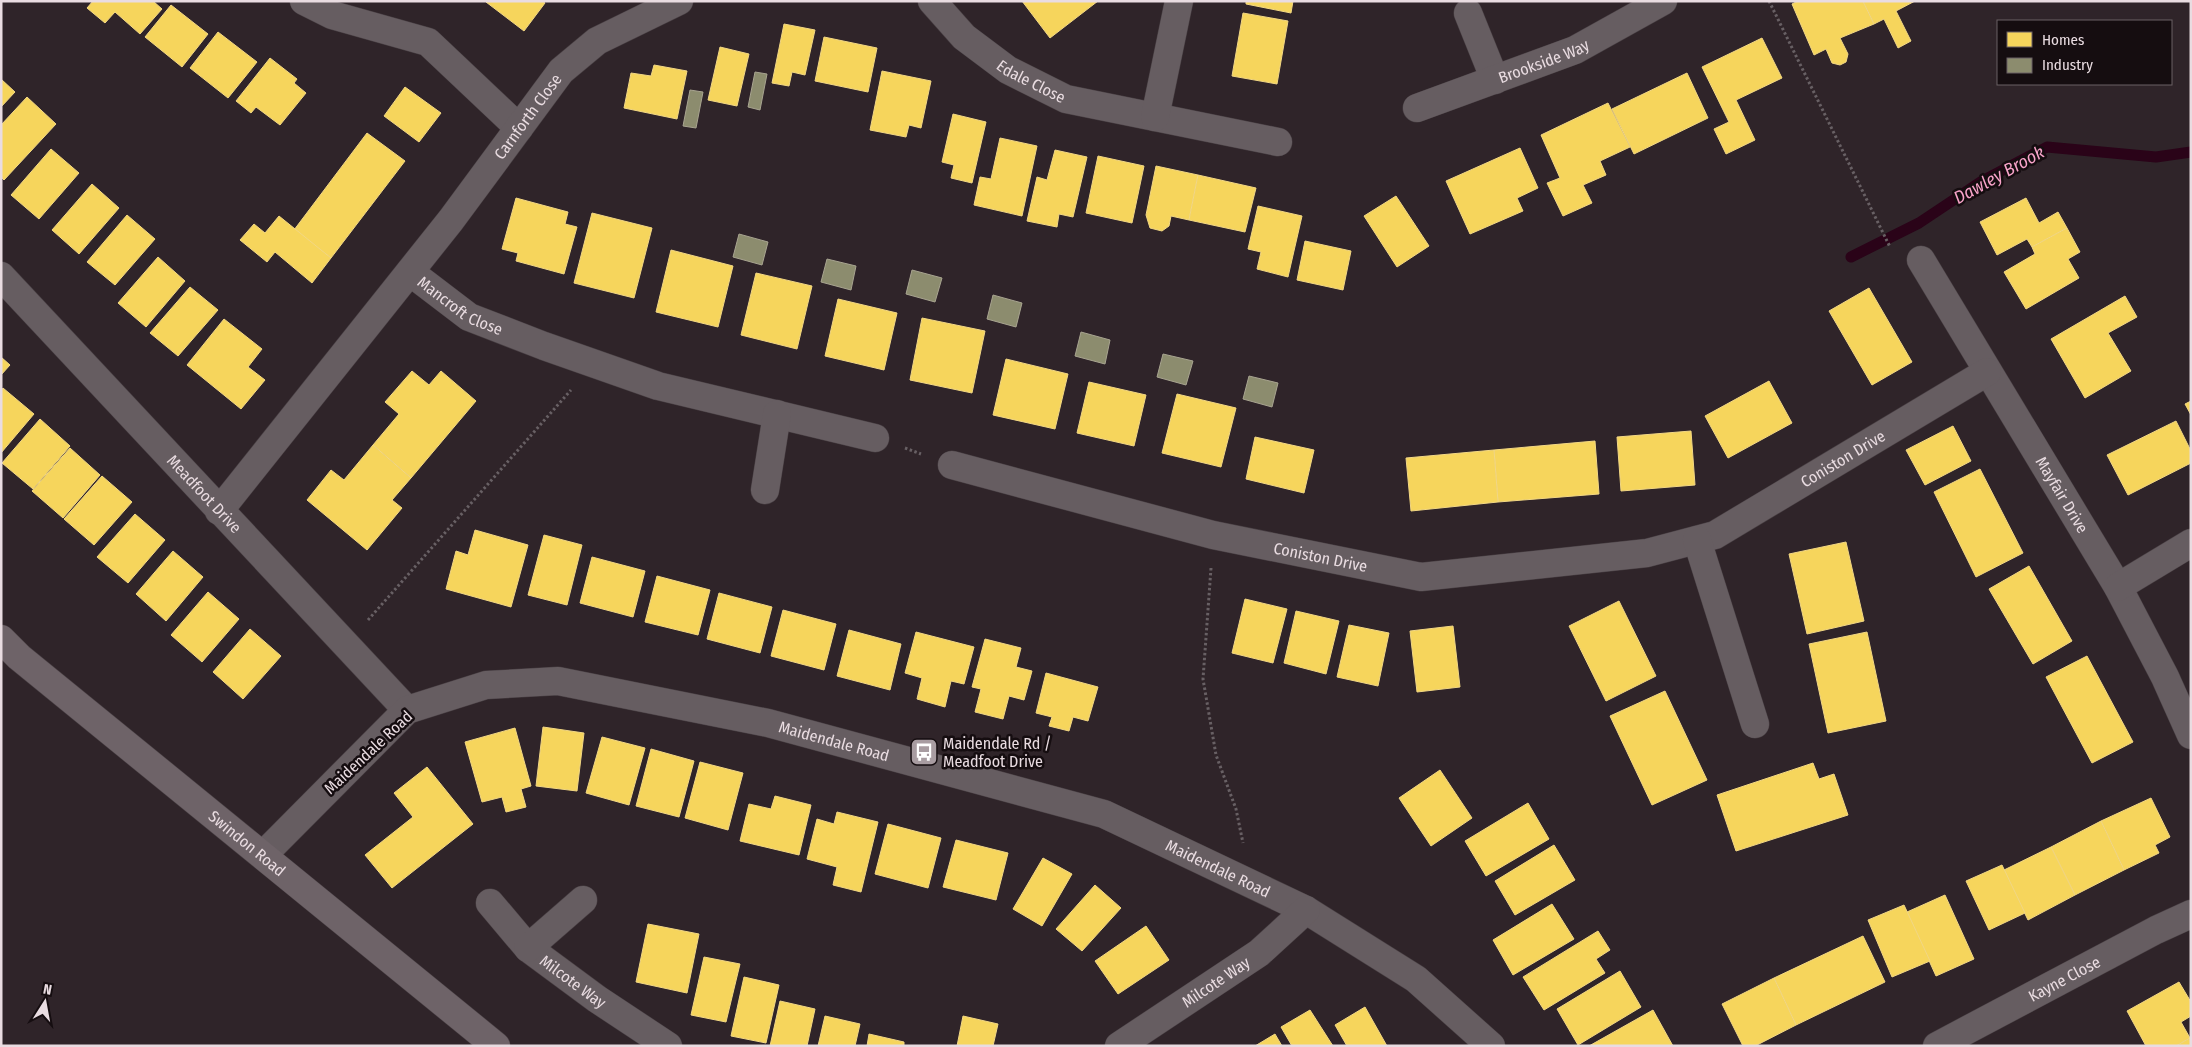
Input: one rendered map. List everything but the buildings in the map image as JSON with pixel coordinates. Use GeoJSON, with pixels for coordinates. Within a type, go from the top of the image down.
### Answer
{"type":"FeatureCollection","features":[{"type":"Feature","properties":{"kind":"main road","name":"Swindon Road"},"geometry":{"type":"LineString","coordinates":[[1,639],[19,657],[167,779],[496,1046]]}},
{"type":"Feature","properties":{"kind":"street"},"geometry":{"type":"LineString","coordinates":[[304,1],[332,15],[428,42],[519,128]]}},
{"type":"Feature","properties":{"kind":"street","name":"Carnforth Close"},"geometry":{"type":"LineString","coordinates":[[410,272],[561,71],[597,42],[679,1]]}},
{"type":"Feature","properties":{"kind":"street","name":"Edale Close"},"geometry":{"type":"LineString","coordinates":[[932,1],[964,37],[1017,74],[1066,100],[1278,142]]}},
{"type":"Feature","properties":{"kind":"street"},"geometry":{"type":"LineString","coordinates":[[1155,117],[1179,1]]}},
{"type":"Feature","properties":{"kind":"street","name":"Brookside Way"},"geometry":{"type":"LineString","coordinates":[[1417,108],[1575,50],[1663,1]]}},
{"type":"Feature","properties":{"kind":"street"},"geometry":{"type":"LineString","coordinates":[[1468,13],[1495,80]]}},
{"type":"Feature","properties":{"kind":"street","name":"Mayfair Drive"},"geometry":{"type":"LineString","coordinates":[[1921,260],[2118,587],[2165,677],[2191,735]]}},
{"type":"Feature","properties":{"kind":"street","name":"Mancroft Close"},"geometry":{"type":"LineString","coordinates":[[219,511],[410,272],[469,317],[595,364],[658,386],[875,438]]}},
{"type":"Feature","properties":{"kind":"street","name":"Meadfoot Drive"},"geometry":{"type":"LineString","coordinates":[[1,276],[407,710]]}},
{"type":"Feature","properties":{"kind":"street","name":"Coniston Drive"},"geometry":{"type":"LineString","coordinates":[[952,465],[1213,535],[1421,577],[1647,553],[1715,535],[1987,372]]}},
{"type":"Feature","properties":{"kind":"street"},"geometry":{"type":"LineString","coordinates":[[765,490],[777,414]]}},
{"type":"Feature","properties":{"kind":"street"},"geometry":{"type":"LineString","coordinates":[[1697,540],[1755,724]]}},
{"type":"Feature","properties":{"kind":"street"},"geometry":{"type":"LineString","coordinates":[[2118,587],[2191,543]]}},
{"type":"Feature","properties":{"kind":"street","name":"Maidendale Road"},"geometry":{"type":"LineString","coordinates":[[263,855],[407,710],[486,685],[558,681],[768,723],[1104,814],[1306,910],[1416,979],[1491,1046]]}},
{"type":"Feature","properties":{"kind":"street"},"geometry":{"type":"LineString","coordinates":[[528,948],[583,900]]}},
{"type":"Feature","properties":{"kind":"street","name":"Milcote Way"},"geometry":{"type":"LineString","coordinates":[[490,904],[528,948],[668,1046]]}},
{"type":"Feature","properties":{"kind":"street","name":"Milcote Way"},"geometry":{"type":"LineString","coordinates":[[1119,1046],[1259,953],[1306,910]]}},
{"type":"Feature","properties":{"kind":"street","name":"Kayne Close"},"geometry":{"type":"LineString","coordinates":[[1937,1046],[2156,930],[2191,914]]}},
{"type":"Feature","properties":{"kind":"path"},"geometry":{"type":"LineString","coordinates":[[1769,1],[1891,249]]}},
{"type":"Feature","properties":{"kind":"path"},"geometry":{"type":"LineString","coordinates":[[346,645],[595,364]]}},
{"type":"Feature","properties":{"kind":"path"},"geometry":{"type":"LineString","coordinates":[[875,438],[952,465]]}},
{"type":"Feature","properties":{"kind":"path"},"geometry":{"type":"LineString","coordinates":[[1213,535],[1203,679],[1216,755],[1236,809],[1242,835],[1246,882]]}},
{"type":"Feature","properties":{"kind":"waterway","name":"Dawley Brook"},"geometry":{"type":"LineString","coordinates":[[1851,257],[1919,223],[1982,181],[2047,147],[2156,157],[2191,152]]}},
{"type":"Feature","properties":{"kind":"place","name":"Maidendale Rd / Meadfoot Drive"},"geometry":{"type":"Point","coordinates":[924,752]}}]}
